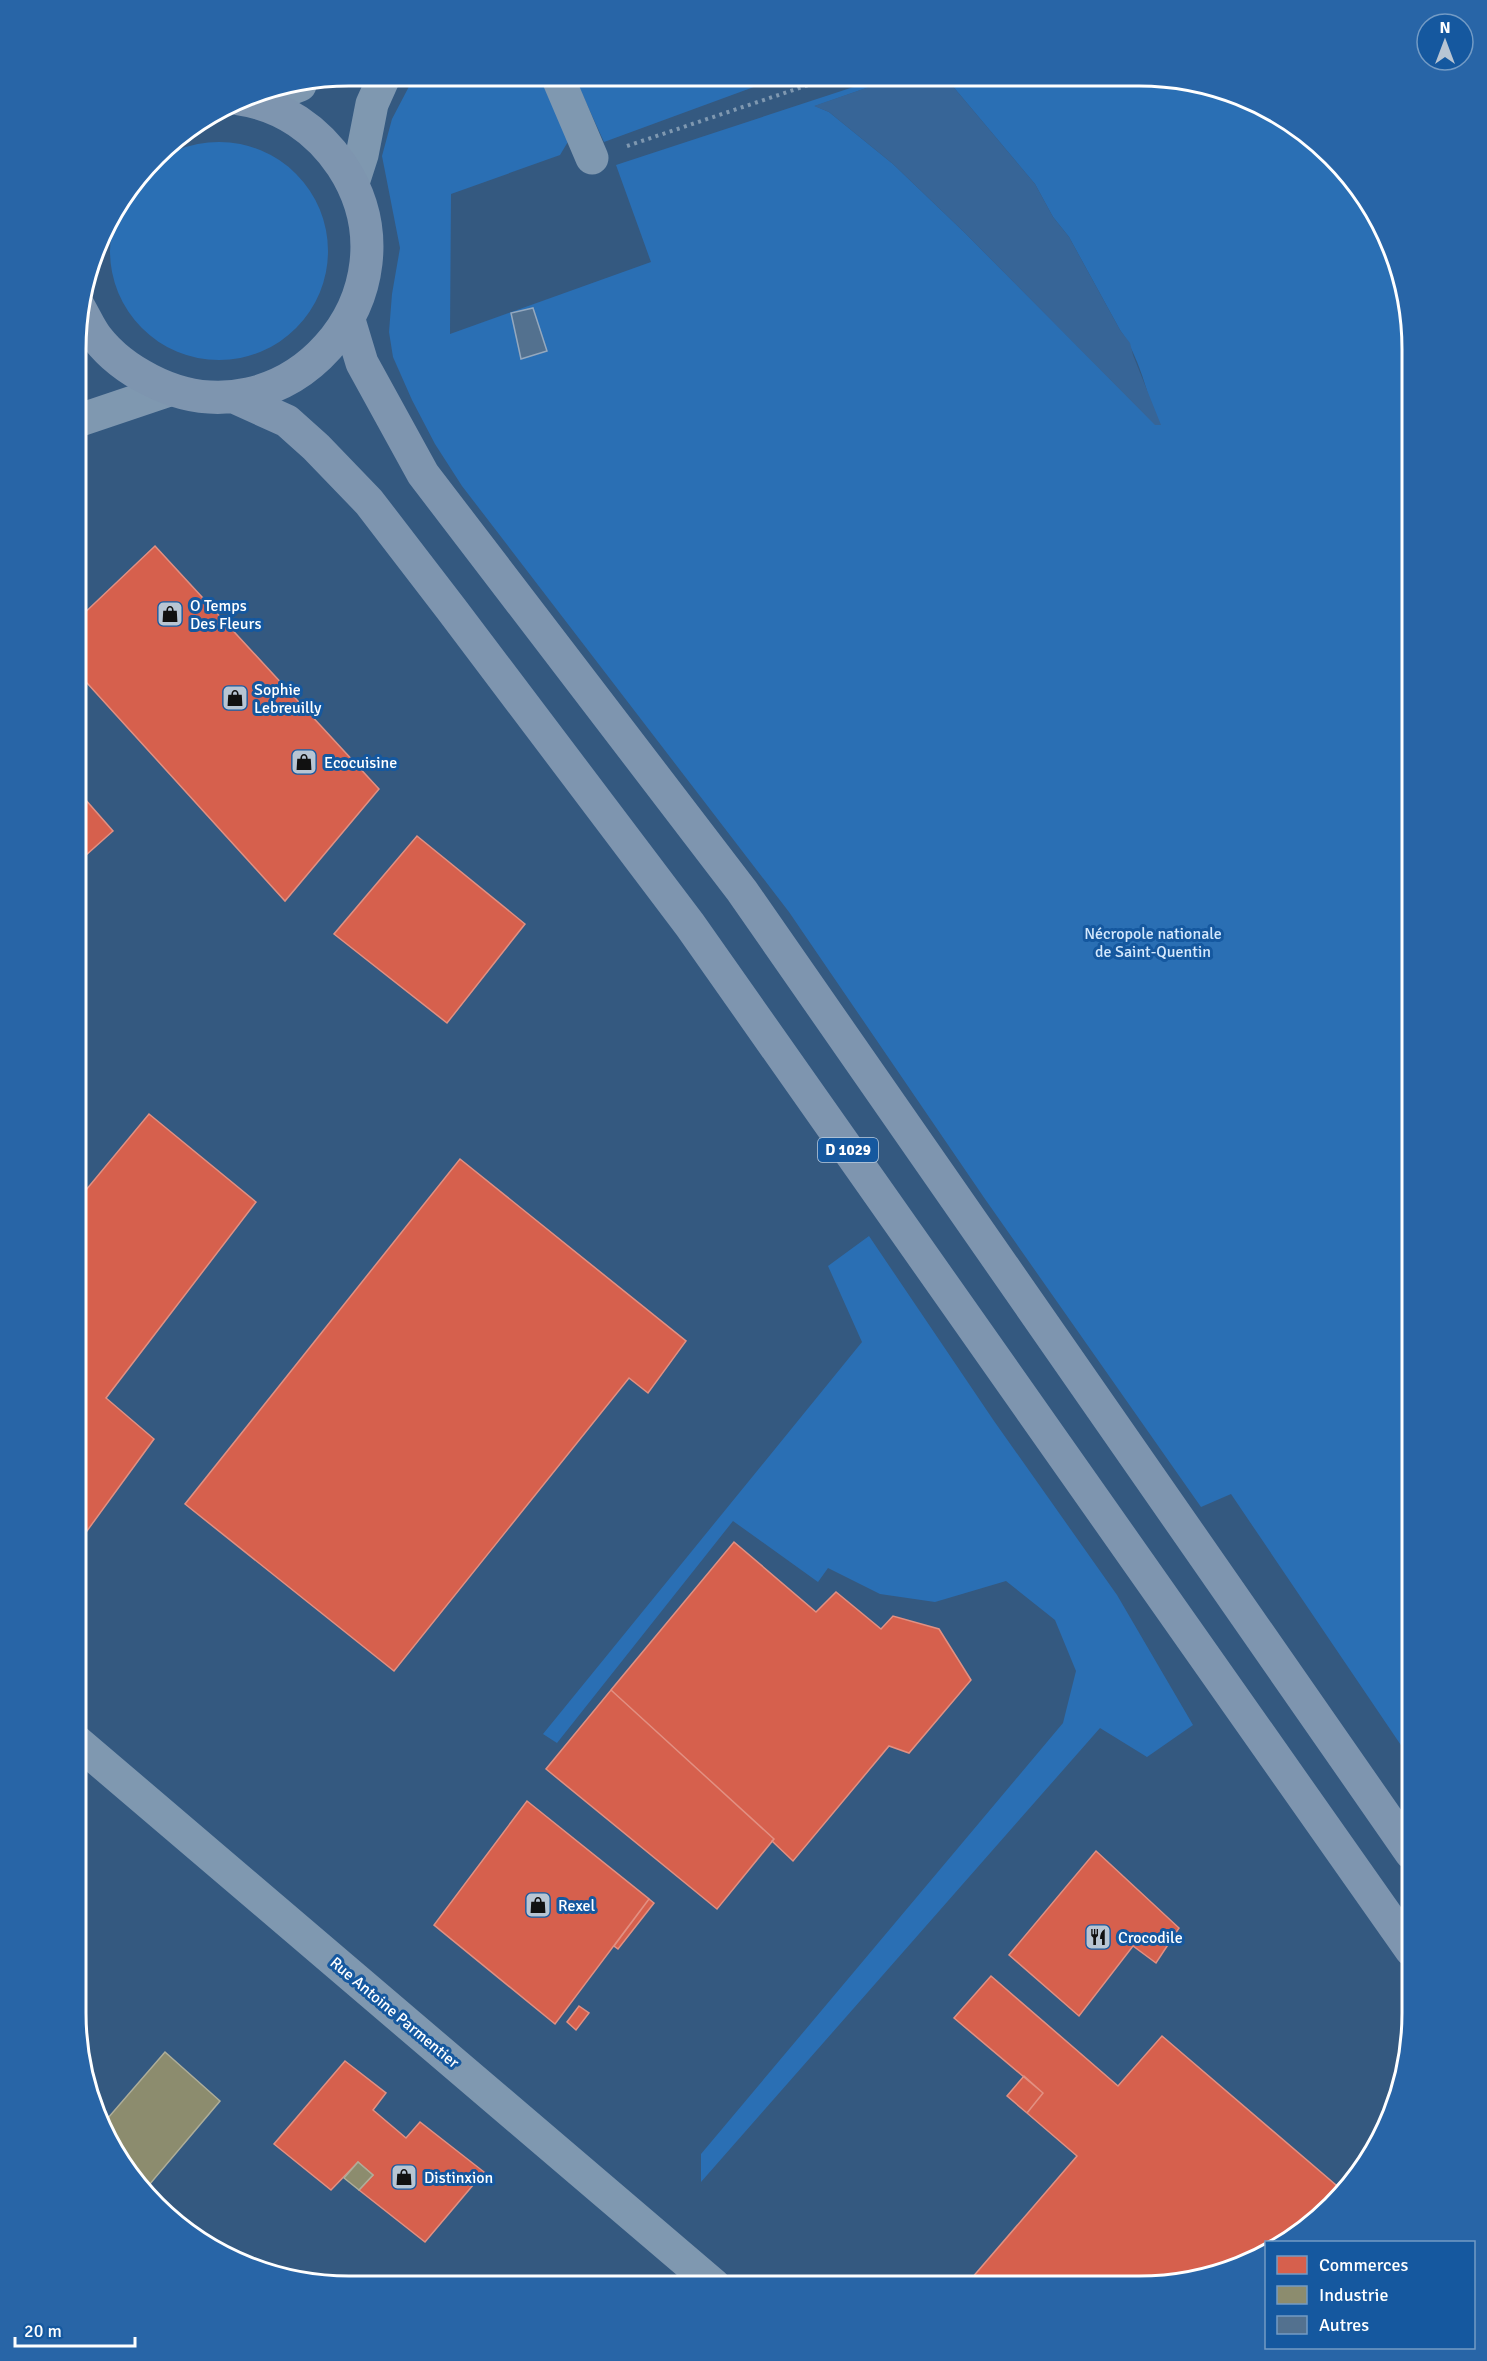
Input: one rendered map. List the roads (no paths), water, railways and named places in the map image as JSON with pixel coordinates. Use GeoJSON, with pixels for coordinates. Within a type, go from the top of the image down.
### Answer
{"type":"FeatureCollection","features":[{"type":"Feature","properties":{"kind":"main road"},"geometry":{"type":"LineString","coordinates":[[87,321],[96,338],[129,369],[169,390],[201,397],[234,397],[262,391],[312,364],[332,344],[349,320],[362,287],[367,253],[364,216],[353,183],[329,147],[296,119],[255,103]]}},
{"type":"Feature","properties":{"kind":"main road"},"geometry":{"type":"LineString","coordinates":[[349,320],[362,363],[423,474],[742,891],[1402,1839]]}},
{"type":"Feature","properties":{"kind":"main road","name":"D 1029"},"geometry":{"type":"LineString","coordinates":[[234,397],[287,421],[316,447],[369,502],[473,638],[690,926],[1402,1937]]}},
{"type":"Feature","properties":{"kind":"street"},"geometry":{"type":"LineString","coordinates":[[353,183],[362,155],[372,104],[380,86]]}},
{"type":"Feature","properties":{"kind":"street"},"geometry":{"type":"LineString","coordinates":[[561,86],[592,158]]}},
{"type":"Feature","properties":{"kind":"street"},"geometry":{"type":"LineString","coordinates":[[86,418],[169,390]]}},
{"type":"Feature","properties":{"kind":"street","name":"Rue Antoine Parmentier"},"geometry":{"type":"LineString","coordinates":[[86,1749],[703,2276]]}},
{"type":"Feature","properties":{"kind":"place","name":"O Temps Des Fleurs"},"geometry":{"type":"Point","coordinates":[170,614]}},
{"type":"Feature","properties":{"kind":"place","name":"Sophie Lebreuilly"},"geometry":{"type":"Point","coordinates":[235,698]}},
{"type":"Feature","properties":{"kind":"place","name":"Ecocuisine"},"geometry":{"type":"Point","coordinates":[304,762]}},
{"type":"Feature","properties":{"kind":"place","name":"Rexel"},"geometry":{"type":"Point","coordinates":[538,1905]}},
{"type":"Feature","properties":{"kind":"place","name":"Crocodile"},"geometry":{"type":"Point","coordinates":[1098,1937]}},
{"type":"Feature","properties":{"kind":"place","name":"Distinxion"},"geometry":{"type":"Point","coordinates":[404,2177]}},
{"type":"Feature","properties":{"kind":"park label","name":"Nécropole nationale de Saint-Quentin"},"geometry":{"type":"Point","coordinates":[1153,942]}}]}
